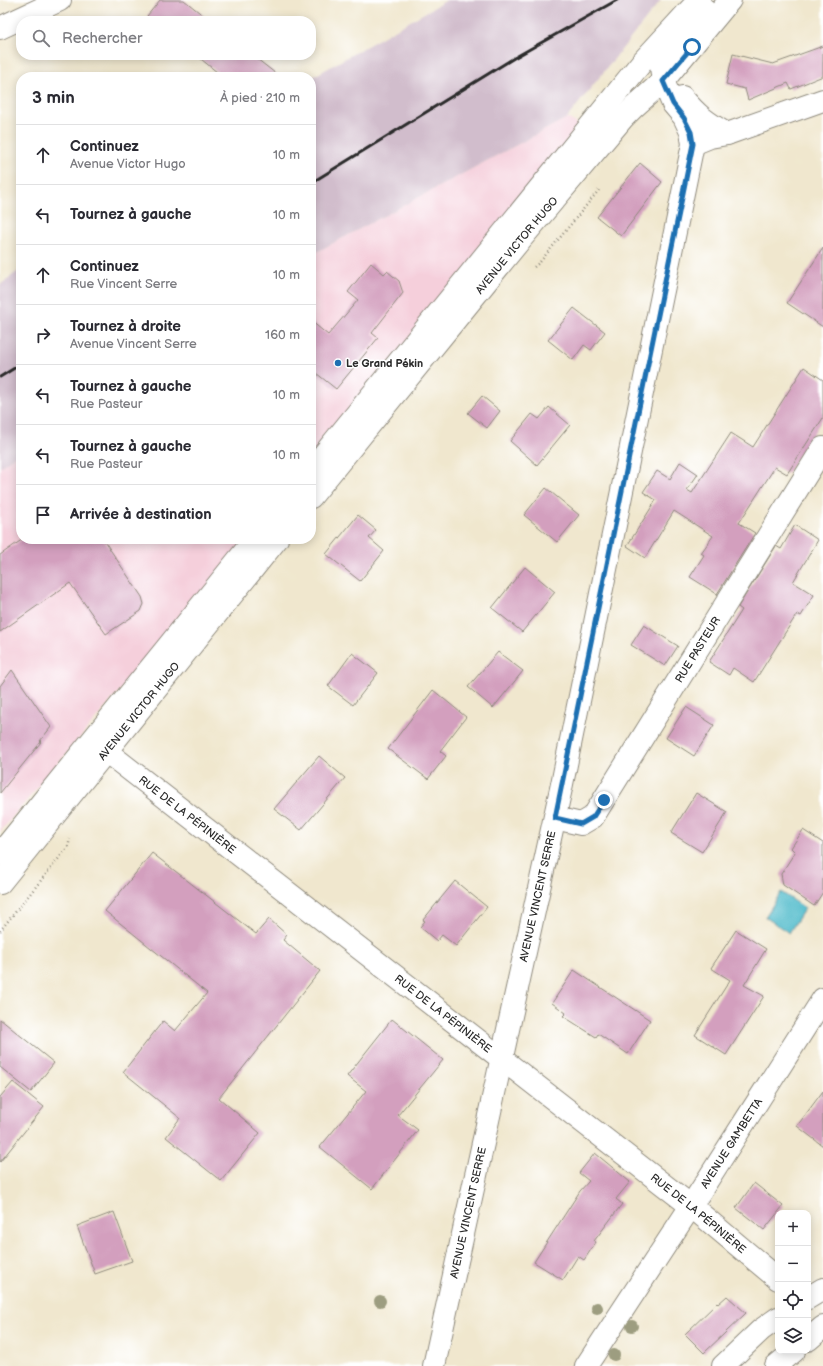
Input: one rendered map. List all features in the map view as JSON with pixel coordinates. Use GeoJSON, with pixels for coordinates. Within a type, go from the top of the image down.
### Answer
{"type":"FeatureCollection","features":[{"type":"Feature","properties":{"kind":"street"},"geometry":{"type":"LineString","coordinates":[[26,16],[60,0]]}},
{"type":"Feature","properties":{"kind":"street","name":"AVENUE VICTOR HUGO"},"geometry":{"type":"LineString","coordinates":[[316,464],[642,62],[698,0]]}},
{"type":"Feature","properties":{"kind":"street"},"geometry":{"type":"LineString","coordinates":[[709,0],[667,55],[661,67],[663,81],[673,104],[684,118],[691,132],[693,144],[710,137],[727,134],[823,100]]}},
{"type":"Feature","properties":{"kind":"street","name":"AVENUE VICTOR HUGO"},"geometry":{"type":"LineString","coordinates":[[316,491],[521,239],[634,107],[663,81],[730,0]]}},
{"type":"Feature","properties":{"kind":"street"},"geometry":{"type":"LineString","coordinates":[[0,28],[16,21]]}},
{"type":"Feature","properties":{"kind":"street"},"geometry":{"type":"LineString","coordinates":[[692,47],[682,64],[678,83],[680,95],[695,113],[709,124],[727,134]]}},
{"type":"Feature","properties":{"kind":"street"},"geometry":{"type":"LineString","coordinates":[[634,107],[664,101],[673,104]]}},
{"type":"Feature","properties":{"kind":"street","name":"AVENUE VINCENT SERRE"},"geometry":{"type":"LineString","coordinates":[[434,1366],[555,818],[693,144]]}},
{"type":"Feature","properties":{"kind":"street","name":"RUE PASTEUR"},"geometry":{"type":"LineString","coordinates":[[555,818],[581,824],[593,817],[823,448]]}},
{"type":"Feature","properties":{"kind":"street","name":"AVENUE VICTOR HUGO"},"geometry":{"type":"LineString","coordinates":[[0,854],[251,544]]}},
{"type":"Feature","properties":{"kind":"street","name":"AVENUE VICTOR HUGO"},"geometry":{"type":"LineString","coordinates":[[0,883],[273,544]]}},
{"type":"Feature","properties":{"kind":"street","name":"RUE DE LA PÉPINIÈRE"},"geometry":{"type":"LineString","coordinates":[[106,752],[691,1206],[775,1276]]}},
{"type":"Feature","properties":{"kind":"street","name":"AVENUE GAMBETTA"},"geometry":{"type":"LineString","coordinates":[[586,1366],[691,1206],[823,999]]}},
{"type":"Feature","properties":{"kind":"street"},"geometry":{"type":"LineString","coordinates":[[811,1296],[823,1288]]}},
{"type":"Feature","properties":{"kind":"street"},"geometry":{"type":"LineString","coordinates":[[723,1366],[761,1330],[775,1320]]}},
{"type":"Feature","properties":{"kind":"street"},"geometry":{"type":"LineString","coordinates":[[811,1337],[823,1327]]}},
{"type":"Feature","properties":{"kind":"street"},"geometry":{"type":"LineString","coordinates":[[776,1366],[790,1354]]}},
{"type":"Feature","properties":{"kind":"shaded area"},"geometry":{"type":"Polygon","coordinates":[[[447,0],[661,0],[567,118],[316,252],[316,75],[447,0]]]}},
{"type":"Feature","properties":{"kind":"shaded area"},"geometry":{"type":"Polygon","coordinates":[[[567,118],[594,133],[316,460],[316,252],[567,118]]]}},
{"type":"Feature","properties":{"kind":"shaded area"},"geometry":{"type":"Polygon","coordinates":[[[16,273],[16,455],[0,467],[0,285],[16,273]]]}},
{"type":"Feature","properties":{"kind":"shaded area"},"geometry":{"type":"Polygon","coordinates":[[[16,455],[16,544],[245,544],[0,832],[0,467],[16,455]]]}},
{"type":"Feature","properties":{"kind":"water"},"geometry":{"type":"Polygon","coordinates":[[[781,892],[805,908],[789,933],[765,917],[781,892]]]}},
{"type":"Feature","properties":{"kind":"building"},"geometry":{"type":"Polygon","coordinates":[[[160,0],[184,0],[204,16],[147,16],[160,0]]]}},
{"type":"Feature","properties":{"kind":"building"},"geometry":{"type":"Polygon","coordinates":[[[823,46],[823,76],[791,89],[788,83],[748,100],[745,89],[726,84],[733,54],[773,64],[823,46]]]}},
{"type":"Feature","properties":{"kind":"building"},"geometry":{"type":"Polygon","coordinates":[[[202,60],[258,60],[274,72],[217,72],[202,60]]]}},
{"type":"Feature","properties":{"kind":"building"},"geometry":{"type":"Polygon","coordinates":[[[640,163],[662,182],[621,236],[597,217],[640,163]]]}},
{"type":"Feature","properties":{"kind":"building"},"geometry":{"type":"Polygon","coordinates":[[[823,248],[823,327],[787,303],[823,248]]]}},
{"type":"Feature","properties":{"kind":"building"},"geometry":{"type":"Polygon","coordinates":[[[371,263],[384,274],[387,271],[399,281],[403,293],[372,333],[378,338],[336,389],[316,373],[316,325],[328,335],[358,300],[348,292],[371,263]]]}},
{"type":"Feature","properties":{"kind":"building"},"geometry":{"type":"Polygon","coordinates":[[[574,308],[605,332],[591,350],[584,345],[573,360],[548,340],[574,308]]]}},
{"type":"Feature","properties":{"kind":"building"},"geometry":{"type":"Polygon","coordinates":[[[804,367],[823,380],[823,418],[787,474],[775,467],[739,523],[755,533],[717,594],[690,577],[704,555],[701,553],[713,536],[674,511],[645,558],[627,546],[656,500],[643,492],[657,471],[670,479],[680,462],[698,474],[687,490],[692,493],[731,433],[753,447],[804,367]]]}},
{"type":"Feature","properties":{"kind":"building"},"geometry":{"type":"Polygon","coordinates":[[[482,396],[500,411],[487,428],[468,413],[482,396]]]}},
{"type":"Feature","properties":{"kind":"building"},"geometry":{"type":"Polygon","coordinates":[[[549,407],[570,425],[537,465],[510,441],[532,414],[539,419],[549,407]]]}},
{"type":"Feature","properties":{"kind":"building"},"geometry":{"type":"Polygon","coordinates":[[[546,488],[579,515],[557,542],[524,515],[546,488]]]}},
{"type":"Feature","properties":{"kind":"building"},"geometry":{"type":"Polygon","coordinates":[[[358,515],[376,530],[369,538],[384,551],[360,581],[326,554],[358,515]]]}},
{"type":"Feature","properties":{"kind":"building"},"geometry":{"type":"Polygon","coordinates":[[[795,525],[818,540],[793,582],[814,595],[801,616],[797,614],[754,682],[733,668],[729,675],[709,662],[742,610],[738,607],[776,546],[781,549],[795,525]]]}},
{"type":"Feature","properties":{"kind":"building"},"geometry":{"type":"Polygon","coordinates":[[[16,544],[106,544],[142,597],[144,604],[141,611],[106,634],[70,583],[0,632],[0,555],[16,544]]]}},
{"type":"Feature","properties":{"kind":"building"},"geometry":{"type":"Polygon","coordinates":[[[525,567],[555,592],[522,632],[492,608],[525,567]]]}},
{"type":"Feature","properties":{"kind":"building"},"geometry":{"type":"Polygon","coordinates":[[[644,625],[678,646],[665,666],[631,645],[644,625]]]}},
{"type":"Feature","properties":{"kind":"building"},"geometry":{"type":"Polygon","coordinates":[[[498,652],[523,671],[493,708],[468,687],[498,652]]]}},
{"type":"Feature","properties":{"kind":"building"},"geometry":{"type":"Polygon","coordinates":[[[352,653],[378,673],[353,705],[328,686],[352,653]]]}},
{"type":"Feature","properties":{"kind":"building"},"geometry":{"type":"Polygon","coordinates":[[[12,670],[51,727],[40,741],[41,742],[0,793],[0,686],[12,670]]]}},
{"type":"Feature","properties":{"kind":"building"},"geometry":{"type":"Polygon","coordinates":[[[433,690],[466,717],[440,751],[446,756],[428,779],[388,749],[433,690]]]}},
{"type":"Feature","properties":{"kind":"building"},"geometry":{"type":"Polygon","coordinates":[[[686,707],[714,725],[694,756],[666,738],[686,707]]]}},
{"type":"Feature","properties":{"kind":"building"},"geometry":{"type":"Polygon","coordinates":[[[319,756],[345,778],[301,830],[274,809],[319,756]]]}},
{"type":"Feature","properties":{"kind":"building"},"geometry":{"type":"Polygon","coordinates":[[[696,793],[727,812],[702,852],[671,833],[696,793]]]}},
{"type":"Feature","properties":{"kind":"building"},"geometry":{"type":"Polygon","coordinates":[[[803,830],[823,843],[823,892],[814,906],[783,885],[781,874],[795,852],[791,848],[803,830]]]}},
{"type":"Feature","properties":{"kind":"building"},"geometry":{"type":"Polygon","coordinates":[[[152,853],[256,934],[269,919],[287,935],[283,940],[320,971],[219,1098],[260,1133],[221,1181],[166,1137],[180,1118],[123,1072],[163,1021],[175,1031],[207,993],[105,911],[152,853]]]}},
{"type":"Feature","properties":{"kind":"building"},"geometry":{"type":"Polygon","coordinates":[[[455,881],[487,907],[456,946],[442,935],[437,941],[420,927],[425,921],[423,920],[455,881]]]}},
{"type":"Feature","properties":{"kind":"building"},"geometry":{"type":"Polygon","coordinates":[[[736,930],[766,949],[744,985],[764,996],[726,1055],[695,1035],[730,980],[711,968],[736,930]]]}},
{"type":"Feature","properties":{"kind":"building"},"geometry":{"type":"Polygon","coordinates":[[[574,970],[650,1020],[628,1054],[598,1034],[596,1037],[563,1016],[566,1013],[552,1003],[574,970]]]}},
{"type":"Feature","properties":{"kind":"building"},"geometry":{"type":"Polygon","coordinates":[[[0,1019],[54,1063],[31,1092],[0,1067],[0,1019]]]}},
{"type":"Feature","properties":{"kind":"building"},"geometry":{"type":"Polygon","coordinates":[[[392,1019],[443,1060],[398,1115],[418,1130],[372,1189],[320,1147],[366,1091],[347,1076],[392,1019]]]}},
{"type":"Feature","properties":{"kind":"building"},"geometry":{"type":"Polygon","coordinates":[[[13,1082],[44,1107],[0,1162],[0,1097],[13,1082]]]}},
{"type":"Feature","properties":{"kind":"building"},"geometry":{"type":"Polygon","coordinates":[[[823,1091],[823,1146],[797,1126],[823,1091]]]}},
{"type":"Feature","properties":{"kind":"building"},"geometry":{"type":"Polygon","coordinates":[[[595,1153],[630,1182],[616,1199],[622,1204],[594,1241],[596,1242],[584,1260],[578,1256],[563,1280],[534,1262],[580,1191],[589,1181],[579,1173],[595,1153]]]}},
{"type":"Feature","properties":{"kind":"building"},"geometry":{"type":"Polygon","coordinates":[[[754,1183],[783,1206],[780,1210],[775,1210],[775,1216],[764,1230],[736,1208],[754,1183]]]}},
{"type":"Feature","properties":{"kind":"building"},"geometry":{"type":"Polygon","coordinates":[[[114,1212],[132,1261],[95,1274],[77,1226],[114,1212]]]}},
{"type":"Feature","properties":{"kind":"building"},"geometry":{"type":"Polygon","coordinates":[[[727,1296],[746,1313],[704,1353],[685,1334],[717,1303],[718,1304],[727,1296]]]}},
{"type":"Feature","properties":{"kind":"railway"},"geometry":{"type":"LineString","coordinates":[[316,180],[514,58],[617,0]]}},
{"type":"Feature","properties":{"kind":"railway"},"geometry":{"type":"LineString","coordinates":[[0,377],[16,367]]}},
{"type":"Feature","properties":{"kind":"place","name":"Le Grand Pékin"},"geometry":{"type":"Point","coordinates":[338,363]}},
{"type":"Feature","properties":{"kind":"route"},"geometry":{"type":"LineString","coordinates":[[604,800],[593,817],[581,824],[555,818],[693,144],[691,132],[684,118],[673,104],[663,81],[692,47]]}}]}
